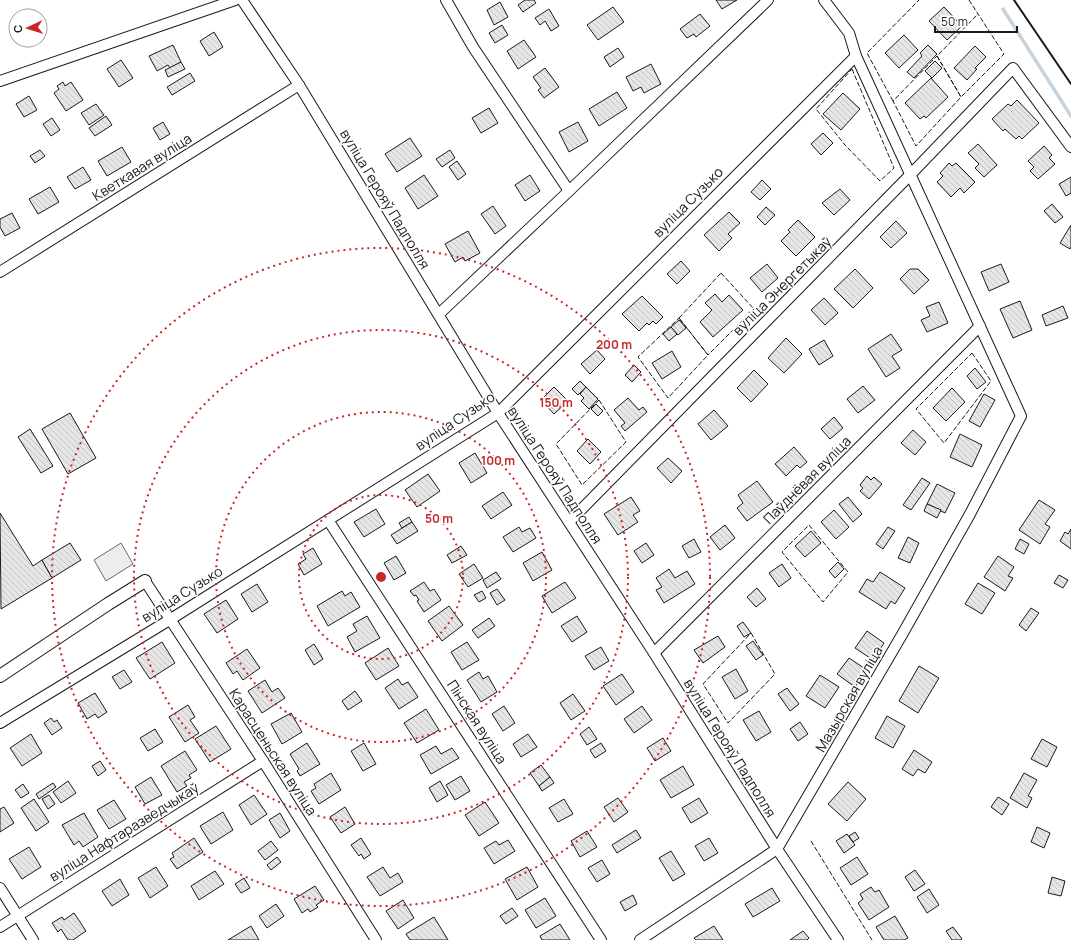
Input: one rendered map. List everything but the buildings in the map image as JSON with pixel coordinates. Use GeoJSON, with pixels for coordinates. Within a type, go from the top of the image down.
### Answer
{"type":"FeatureCollection","features":[{"type":"Feature","properties":{"kind":"street"},"geometry":{"type":"LineString","coordinates":[[0,81],[235,0]]}},
{"type":"Feature","properties":{"kind":"street","name":"вуліца Герояў Падполля"},"geometry":{"type":"LineString","coordinates":[[242,0],[300,85],[498,413],[654,653],[777,849],[838,940]]}},
{"type":"Feature","properties":{"kind":"street"},"geometry":{"type":"LineString","coordinates":[[446,0],[473,47],[569,191]]}},
{"type":"Feature","properties":{"kind":"street"},"geometry":{"type":"LineString","coordinates":[[439,314],[768,0]]}},
{"type":"Feature","properties":{"kind":"street"},"geometry":{"type":"LineString","coordinates":[[824,0],[849,33],[856,56],[980,326]]}},
{"type":"Feature","properties":{"kind":"street","name":"вуліца Сузько"},"geometry":{"type":"LineString","coordinates":[[0,723],[171,619],[498,413],[856,56]]}},
{"type":"Feature","properties":{"kind":"street","name":"вуліца Энергетыкаў"},"geometry":{"type":"LineString","coordinates":[[569,522],[1013,68],[1071,147]]}},
{"type":"Feature","properties":{"kind":"street","name":"Кветкавая вуліца"},"geometry":{"type":"LineString","coordinates":[[0,272],[300,85]]}},
{"type":"Feature","properties":{"kind":"street","name":"Мазырская вуліца"},"geometry":{"type":"LineString","coordinates":[[640,940],[777,849],[951,548],[1021,416],[980,326]]}},
{"type":"Feature","properties":{"kind":"street","name":"Паўднёвая вуліца"},"geometry":{"type":"LineString","coordinates":[[654,653],[980,326]]}},
{"type":"Feature","properties":{"kind":"street","name":"Пінская вуліца"},"geometry":{"type":"LineString","coordinates":[[328,520],[601,940]]}},
{"type":"Feature","properties":{"kind":"street"},"geometry":{"type":"LineString","coordinates":[[0,676],[145,581]]}},
{"type":"Feature","properties":{"kind":"street","name":"Карасценьская вуліца"},"geometry":{"type":"LineString","coordinates":[[145,581],[263,761],[376,940]]}},
{"type":"Feature","properties":{"kind":"street","name":"вуліца Нафтаразведчыкаў"},"geometry":{"type":"LineString","coordinates":[[0,927],[263,761]]}},
{"type":"Feature","properties":{"kind":"street"},"geometry":{"type":"LineString","coordinates":[[0,888],[33,940]]}},
{"type":"Feature","properties":{"kind":"shaded area"},"geometry":{"type":"Polygon","coordinates":[[[121,543],[133,564],[106,581],[94,560],[121,543]]]}},
{"type":"Feature","properties":{"kind":"waterway"},"geometry":{"type":"LineString","coordinates":[[1003,9],[1071,116]]}},
{"type":"Feature","properties":{"kind":"fence"},"geometry":{"type":"LineString","coordinates":[[893,101],[867,53],[919,0]]}},
{"type":"Feature","properties":{"kind":"fence"},"geometry":{"type":"LineString","coordinates":[[969,0],[1004,54],[961,97],[937,56],[978,14]]}},
{"type":"Feature","properties":{"kind":"fence"},"geometry":{"type":"LineString","coordinates":[[937,56],[961,97],[916,146],[893,101],[937,56]]}},
{"type":"Feature","properties":{"kind":"fence"},"geometry":{"type":"LineString","coordinates":[[852,69],[894,168],[880,181],[845,145],[816,109],[852,69]]}},
{"type":"Feature","properties":{"kind":"fence"},"geometry":{"type":"LineString","coordinates":[[721,273],[754,309],[708,355],[679,318],[721,273]]}},
{"type":"Feature","properties":{"kind":"fence"},"geometry":{"type":"LineString","coordinates":[[679,318],[708,355],[668,398],[638,357],[679,318]]}},
{"type":"Feature","properties":{"kind":"fence"},"geometry":{"type":"LineString","coordinates":[[972,353],[991,381],[944,443],[916,409],[972,353]]}},
{"type":"Feature","properties":{"kind":"fence"},"geometry":{"type":"LineString","coordinates":[[599,400],[626,442],[582,485],[556,444],[599,400]]}},
{"type":"Feature","properties":{"kind":"fence"},"geometry":{"type":"LineString","coordinates":[[809,525],[848,572],[823,602],[782,552],[809,525]]}},
{"type":"Feature","properties":{"kind":"fence"},"geometry":{"type":"LineString","coordinates":[[751,633],[775,674],[728,723],[703,684],[751,633]]}},
{"type":"Feature","properties":{"kind":"fence"},"geometry":{"type":"LineString","coordinates":[[811,841],[872,940]]}},
{"type":"Feature","properties":{"kind":"wall"},"geometry":{"type":"LineString","coordinates":[[1014,0],[1071,84]]}}]}
